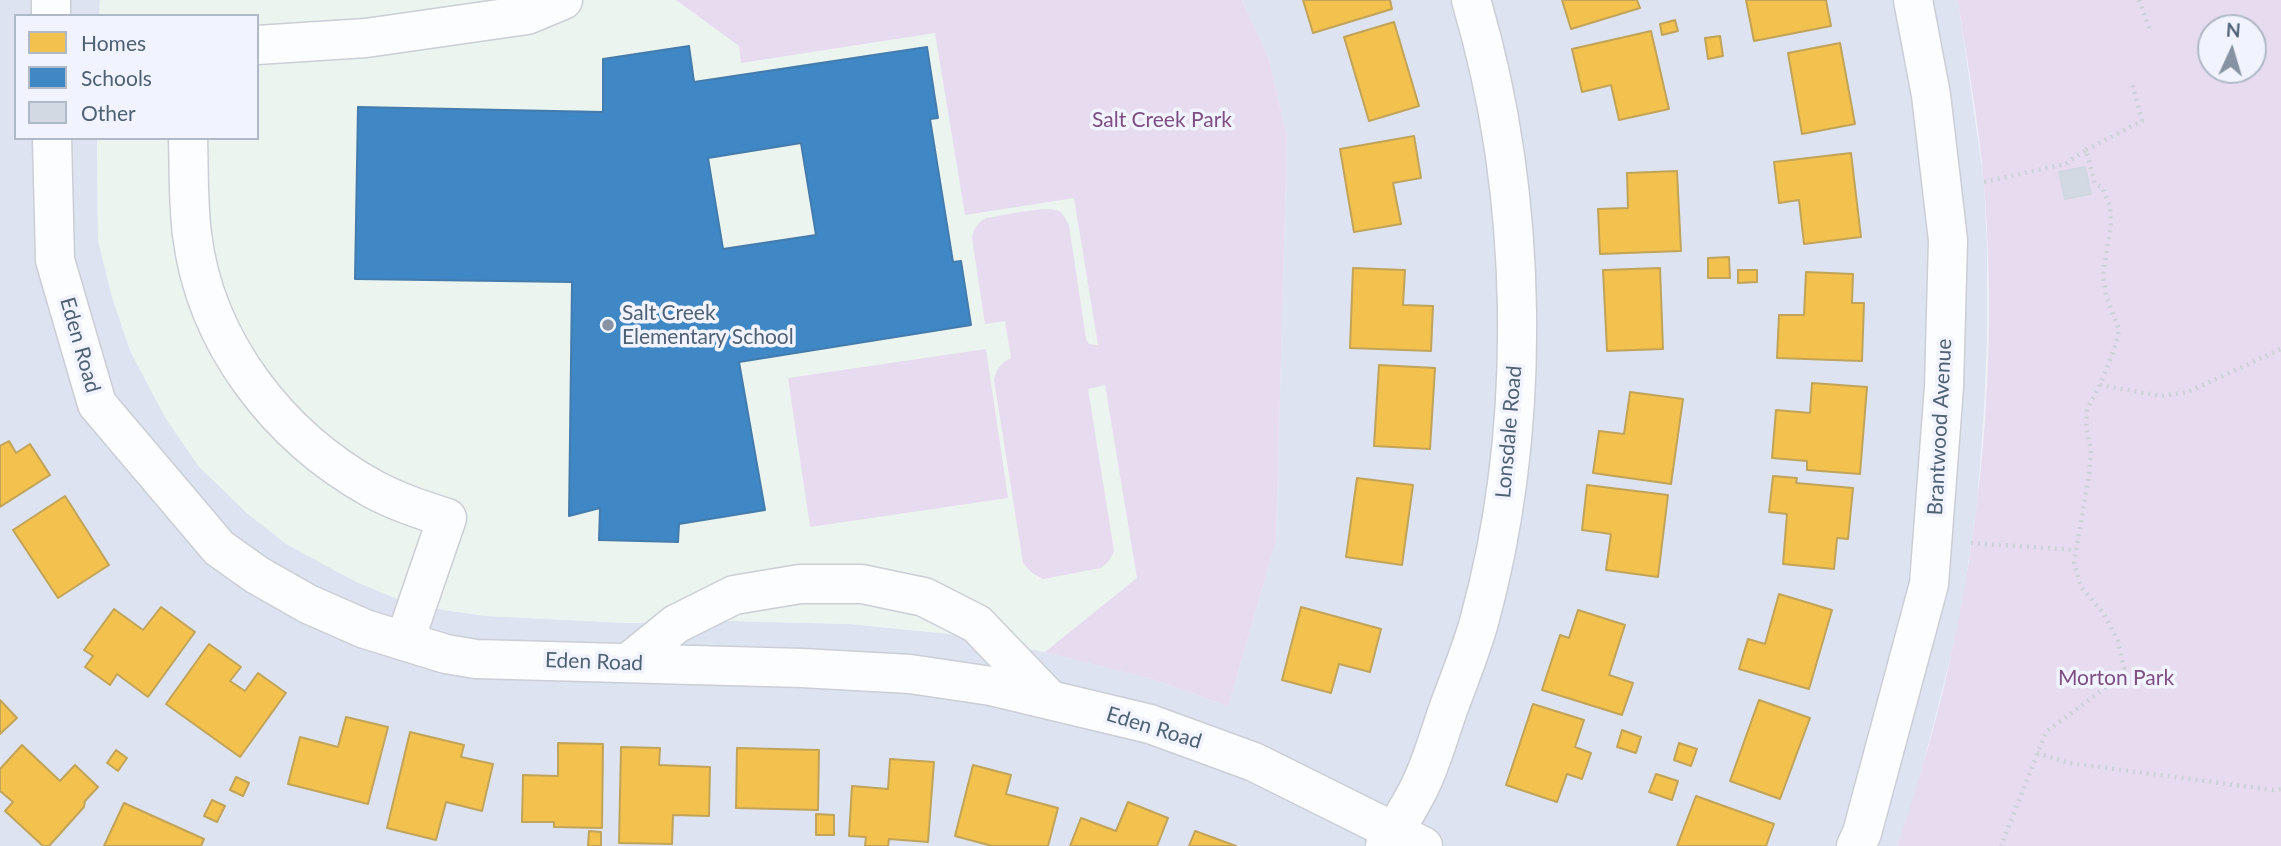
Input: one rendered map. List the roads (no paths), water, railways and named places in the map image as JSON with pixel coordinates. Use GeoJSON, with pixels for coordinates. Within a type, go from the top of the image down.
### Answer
{"type":"FeatureCollection","features":[{"type":"Feature","properties":{"kind":"street"},"geometry":{"type":"LineString","coordinates":[[259,46],[366,38],[527,15],[562,0]]}},
{"type":"Feature","properties":{"kind":"street","name":"Lonsdale Road"},"geometry":{"type":"LineString","coordinates":[[1401,841],[1478,624],[1499,525],[1510,450],[1516,344],[1513,237],[1504,154],[1471,0]]}},
{"type":"Feature","properties":{"kind":"street","name":"Brantwood Avenue"},"geometry":{"type":"LineString","coordinates":[[1856,846],[1866,820],[1929,584],[1944,387],[1948,240],[1931,96],[1913,0]]}},
{"type":"Feature","properties":{"kind":"street","name":"Eden Road"},"geometry":{"type":"LineString","coordinates":[[52,140],[55,260],[97,404],[219,548],[257,575],[307,604],[365,629],[446,654],[476,659],[802,668],[910,674],[991,686],[1150,724],[1254,762],[1401,841]]}},
{"type":"Feature","properties":{"kind":"street"},"geometry":{"type":"LineString","coordinates":[[188,140],[192,234],[198,267],[222,332],[251,381],[292,429],[342,470],[399,501],[447,518],[405,640]]}},
{"type":"Feature","properties":{"kind":"street"},"geometry":{"type":"LineString","coordinates":[[628,663],[676,624],[734,595],[800,584],[862,584],[924,597],[977,624],[1049,699]]}},
{"type":"Feature","properties":{"kind":"place","name":"Salt Creek Elementary School"},"geometry":{"type":"Point","coordinates":[608,325]}},
{"type":"Feature","properties":{"kind":"park label","name":"Salt Creek Park"},"geometry":{"type":"Point","coordinates":[1162,120]}},
{"type":"Feature","properties":{"kind":"park label","name":"Morton Park"},"geometry":{"type":"Point","coordinates":[2116,678]}}]}
